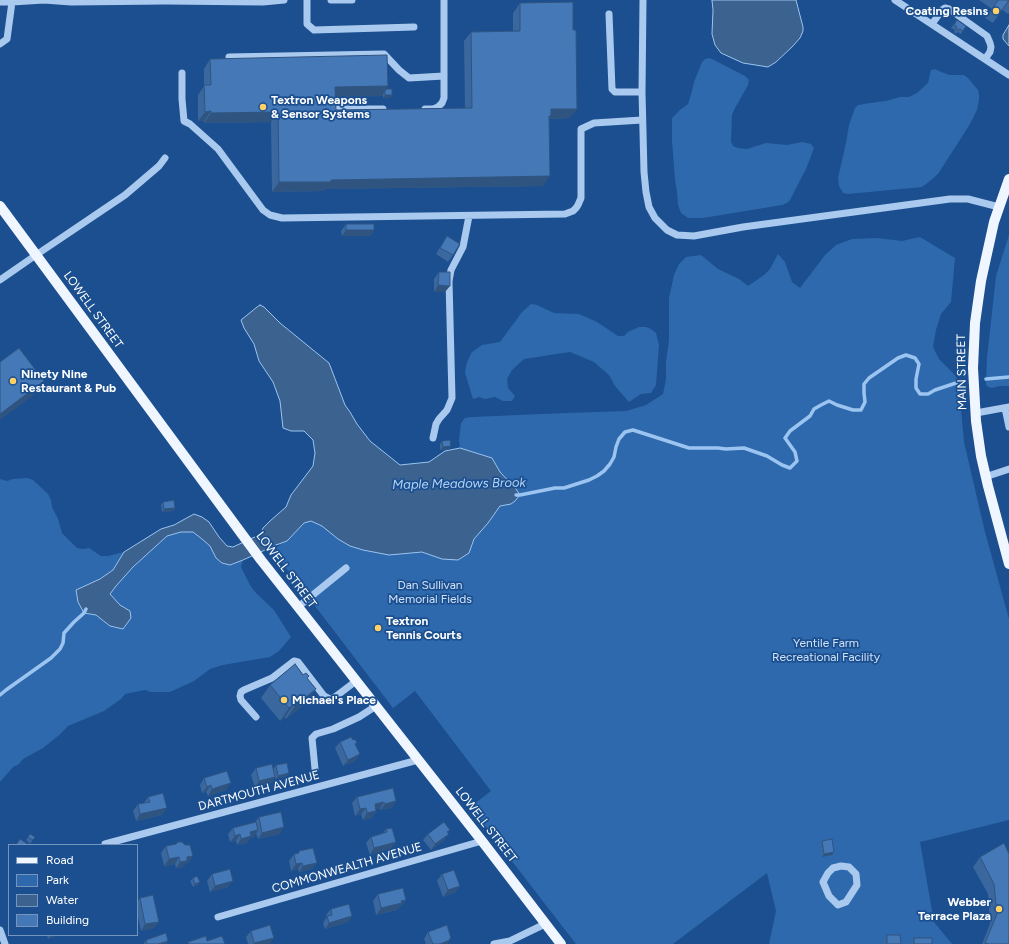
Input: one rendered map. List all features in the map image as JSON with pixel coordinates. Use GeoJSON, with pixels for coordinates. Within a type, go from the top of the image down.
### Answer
{"type":"FeatureCollection","features":[{"type":"Feature","properties":{"kind":"main road","name":"MAIN STREET"},"geometry":{"type":"LineString","coordinates":[[1009,179],[994,222],[984,261],[975,323],[973,368],[981,456],[986,477],[1005,535],[1009,564]]}},
{"type":"Feature","properties":{"kind":"main road","name":"LOWELL STREET"},"geometry":{"type":"LineString","coordinates":[[0,206],[261,560],[561,944]]}},
{"type":"Feature","properties":{"kind":"street"},"geometry":{"type":"LineString","coordinates":[[0,2],[44,0],[71,2],[166,0],[262,2],[284,0]]}},
{"type":"Feature","properties":{"kind":"street"},"geometry":{"type":"LineString","coordinates":[[307,0],[307,24],[314,30],[414,27]]}},
{"type":"Feature","properties":{"kind":"street"},"geometry":{"type":"LineString","coordinates":[[332,0],[352,0]]}},
{"type":"Feature","properties":{"kind":"street"},"geometry":{"type":"LineString","coordinates":[[416,109],[433,109],[440,105],[444,98],[444,0]]}},
{"type":"Feature","properties":{"kind":"street"},"geometry":{"type":"LineString","coordinates":[[643,0],[642,120],[646,192],[649,207],[655,218],[667,230],[677,235],[694,236],[743,227],[950,199],[968,199],[999,207]]}},
{"type":"Feature","properties":{"kind":"street"},"geometry":{"type":"LineString","coordinates":[[895,0],[1009,75]]}},
{"type":"Feature","properties":{"kind":"street"},"geometry":{"type":"LineString","coordinates":[[0,44],[7,39],[12,2]]}},
{"type":"Feature","properties":{"kind":"street"},"geometry":{"type":"LineString","coordinates":[[932,24],[942,10],[945,8],[949,9],[987,36],[991,48],[985,59]]}},
{"type":"Feature","properties":{"kind":"street"},"geometry":{"type":"LineString","coordinates":[[609,14],[612,89],[615,92],[642,92]]}},
{"type":"Feature","properties":{"kind":"street"},"geometry":{"type":"LineString","coordinates":[[229,57],[384,54],[409,78],[444,76]]}},
{"type":"Feature","properties":{"kind":"street"},"geometry":{"type":"LineString","coordinates":[[182,73],[184,121],[190,124],[218,150],[260,207],[270,215],[282,218],[469,216],[569,213],[578,205],[581,198],[581,129],[594,123],[642,120]]}},
{"type":"Feature","properties":{"kind":"street"},"geometry":{"type":"LineString","coordinates":[[333,109],[393,109]]}},
{"type":"Feature","properties":{"kind":"street"},"geometry":{"type":"LineString","coordinates":[[0,280],[125,195],[159,166],[165,158]]}},
{"type":"Feature","properties":{"kind":"street"},"geometry":{"type":"LineString","coordinates":[[433,438],[436,424],[447,410],[452,398],[449,281],[452,270],[463,247],[469,216]]}},
{"type":"Feature","properties":{"kind":"street"},"geometry":{"type":"LineString","coordinates":[[976,413],[1007,407],[1009,427]]}},
{"type":"Feature","properties":{"kind":"street"},"geometry":{"type":"LineString","coordinates":[[986,477],[1009,469]]}},
{"type":"Feature","properties":{"kind":"street"},"geometry":{"type":"LineString","coordinates":[[298,607],[346,568]]}},
{"type":"Feature","properties":{"kind":"street"},"geometry":{"type":"LineString","coordinates":[[256,717],[241,700],[241,692],[272,678],[294,661],[298,662],[324,696],[328,698],[331,699],[336,697],[356,682]]}},
{"type":"Feature","properties":{"kind":"street"},"geometry":{"type":"LineString","coordinates":[[315,769],[312,738],[316,734],[333,729],[359,718],[376,706]]}},
{"type":"Feature","properties":{"kind":"street","name":"DARTMOUTH AVENUE"},"geometry":{"type":"LineString","coordinates":[[105,844],[418,760]]}},
{"type":"Feature","properties":{"kind":"street","name":"COMMONWEALTH AVENUE"},"geometry":{"type":"LineString","coordinates":[[218,917],[482,841]]}},
{"type":"Feature","properties":{"kind":"street"},"geometry":{"type":"LineString","coordinates":[[841,866],[849,867],[856,874],[857,886],[846,902],[838,905],[828,896],[824,882],[828,873],[833,868],[841,866]]}},
{"type":"Feature","properties":{"kind":"street"},"geometry":{"type":"LineString","coordinates":[[494,944],[510,941],[545,924]]}},
{"type":"Feature","properties":{"kind":"street"},"geometry":{"type":"LineString","coordinates":[[0,930],[6,944]]}},
{"type":"Feature","properties":{"kind":"green space"},"geometry":{"type":"Polygon","coordinates":[[[710,58],[745,76],[749,80],[748,85],[732,115],[731,141],[733,146],[747,149],[766,143],[787,145],[802,142],[811,144],[814,148],[806,169],[787,203],[703,218],[688,218],[681,213],[678,205],[675,179],[672,118],[688,104],[694,82],[702,62],[705,59],[710,58]]]}},
{"type":"Feature","properties":{"kind":"green space"},"geometry":{"type":"Polygon","coordinates":[[[935,69],[950,75],[964,75],[978,90],[979,95],[977,110],[970,124],[938,174],[922,187],[848,194],[843,193],[839,186],[838,178],[849,125],[855,108],[858,105],[886,101],[900,97],[909,97],[917,93],[928,83],[931,70],[935,69]]]}},
{"type":"Feature","properties":{"kind":"green space"},"geometry":{"type":"Polygon","coordinates":[[[1009,235],[1009,386],[992,388],[986,385],[986,379],[996,276],[1009,235]]]}},
{"type":"Feature","properties":{"kind":"green space"},"geometry":{"type":"Polygon","coordinates":[[[920,237],[955,258],[951,302],[941,314],[933,347],[939,359],[954,374],[959,382],[964,442],[985,532],[1009,619],[1009,820],[920,842],[934,922],[952,944],[769,944],[776,911],[767,873],[673,944],[576,944],[470,807],[491,791],[415,691],[393,708],[273,551],[341,490],[516,489],[500,472],[492,458],[460,448],[459,440],[461,423],[465,418],[626,411],[646,405],[663,394],[666,379],[666,362],[669,340],[669,298],[674,275],[679,264],[686,257],[701,255],[718,269],[739,279],[748,286],[770,269],[778,254],[785,262],[792,282],[800,288],[825,255],[836,245],[852,239],[877,238],[902,241],[920,237]]]}},
{"type":"Feature","properties":{"kind":"green space"},"geometry":{"type":"Polygon","coordinates":[[[531,304],[537,305],[554,313],[579,314],[597,322],[618,336],[624,336],[628,332],[639,327],[651,329],[656,333],[659,345],[656,385],[651,393],[641,394],[629,402],[615,386],[609,375],[594,362],[570,352],[524,359],[512,370],[507,379],[508,388],[515,396],[512,401],[503,401],[495,397],[485,399],[479,397],[473,399],[465,373],[467,362],[472,352],[482,345],[500,342],[522,312],[531,304]]]}},
{"type":"Feature","properties":{"kind":"green space"},"geometry":{"type":"Polygon","coordinates":[[[27,478],[33,480],[48,494],[62,533],[77,548],[89,548],[101,556],[124,552],[113,570],[100,579],[84,613],[96,615],[110,626],[123,629],[131,618],[130,611],[120,605],[110,594],[133,567],[167,536],[181,532],[193,532],[210,546],[216,558],[230,565],[243,560],[241,567],[250,585],[256,593],[274,610],[291,637],[279,651],[270,657],[223,665],[210,669],[194,681],[170,692],[151,692],[145,690],[125,694],[121,699],[104,711],[68,726],[43,748],[23,759],[19,764],[13,767],[0,782],[0,479],[7,481],[27,478]]]}},
{"type":"Feature","properties":{"kind":"water"},"geometry":{"type":"Polygon","coordinates":[[[712,0],[796,0],[803,31],[800,38],[792,47],[776,62],[768,67],[743,63],[721,53],[715,45],[712,34],[712,0]]]}},
{"type":"Feature","properties":{"kind":"water"},"geometry":{"type":"Polygon","coordinates":[[[1009,25],[1009,46],[1003,39],[1003,35],[1009,25]]]}},
{"type":"Feature","properties":{"kind":"water"},"geometry":{"type":"Polygon","coordinates":[[[260,305],[329,363],[345,405],[357,424],[370,441],[400,465],[429,462],[445,451],[460,448],[492,458],[500,472],[520,495],[511,504],[500,506],[474,539],[469,553],[458,560],[442,559],[422,552],[389,555],[363,550],[350,546],[338,539],[322,526],[311,521],[304,523],[287,541],[230,565],[222,563],[216,558],[210,546],[193,532],[181,532],[167,536],[133,567],[110,594],[120,605],[130,611],[131,618],[123,629],[110,626],[96,615],[84,613],[78,602],[76,590],[100,579],[113,570],[124,552],[161,529],[174,525],[194,514],[209,522],[227,546],[233,547],[261,534],[263,528],[286,507],[291,495],[313,466],[315,453],[313,440],[304,431],[291,431],[283,428],[280,401],[273,382],[259,361],[254,344],[241,320],[260,305]]]}},
{"type":"Feature","properties":{"kind":"building"},"geometry":{"type":"Polygon","coordinates":[[[998,0],[1009,0],[999,14],[992,9],[998,0]]]}},
{"type":"Feature","properties":{"kind":"building","name":"Textron Weapons & Sensor Systems"},"geometry":{"type":"Polygon","coordinates":[[[573,2],[573,30],[576,30],[577,109],[551,109],[551,116],[549,116],[550,176],[279,182],[278,112],[205,112],[204,85],[211,85],[210,59],[387,55],[388,86],[335,87],[336,110],[472,108],[471,32],[520,31],[520,3],[573,2]]]}},
{"type":"Feature","properties":{"kind":"building"},"geometry":{"type":"Polygon","coordinates":[[[957,20],[966,26],[963,31],[956,29],[957,27],[954,25],[957,20]]]}},
{"type":"Feature","properties":{"kind":"building"},"geometry":{"type":"Polygon","coordinates":[[[386,89],[392,89],[392,95],[385,95],[386,89]]]}},
{"type":"Feature","properties":{"kind":"building"},"geometry":{"type":"Polygon","coordinates":[[[346,224],[374,224],[374,230],[346,230],[346,224]]]}},
{"type":"Feature","properties":{"kind":"building"},"geometry":{"type":"Polygon","coordinates":[[[447,236],[460,244],[453,255],[440,248],[447,236]]]}},
{"type":"Feature","properties":{"kind":"building"},"geometry":{"type":"Polygon","coordinates":[[[439,272],[450,272],[450,286],[438,285],[439,272]]]}},
{"type":"Feature","properties":{"kind":"building"},"geometry":{"type":"Polygon","coordinates":[[[19,348],[44,381],[0,414],[0,362],[19,348]]]}},
{"type":"Feature","properties":{"kind":"building"},"geometry":{"type":"Polygon","coordinates":[[[450,440],[451,446],[443,447],[442,441],[450,440]]]}},
{"type":"Feature","properties":{"kind":"building"},"geometry":{"type":"Polygon","coordinates":[[[174,500],[175,508],[164,509],[163,502],[174,500]]]}},
{"type":"Feature","properties":{"kind":"building"},"geometry":{"type":"Polygon","coordinates":[[[295,664],[303,675],[306,673],[309,676],[307,678],[316,689],[295,706],[294,704],[289,708],[270,685],[295,664]]]}},
{"type":"Feature","properties":{"kind":"building"},"geometry":{"type":"Polygon","coordinates":[[[351,737],[353,740],[355,739],[357,743],[355,744],[360,754],[348,760],[340,742],[351,737]]]}},
{"type":"Feature","properties":{"kind":"building"},"geometry":{"type":"Polygon","coordinates":[[[287,763],[289,773],[278,776],[276,765],[287,763]]]}},
{"type":"Feature","properties":{"kind":"building"},"geometry":{"type":"Polygon","coordinates":[[[272,764],[275,777],[259,781],[256,768],[272,764]]]}},
{"type":"Feature","properties":{"kind":"building"},"geometry":{"type":"Polygon","coordinates":[[[227,771],[231,783],[212,789],[211,785],[207,787],[204,778],[227,771]]]}},
{"type":"Feature","properties":{"kind":"building"},"geometry":{"type":"Polygon","coordinates":[[[393,788],[396,801],[385,804],[384,802],[375,804],[376,811],[367,813],[366,808],[360,809],[357,797],[393,788]]]}},
{"type":"Feature","properties":{"kind":"building"},"geometry":{"type":"Polygon","coordinates":[[[163,793],[167,808],[140,814],[138,804],[150,802],[148,797],[163,793]]]}},
{"type":"Feature","properties":{"kind":"building"},"geometry":{"type":"Polygon","coordinates":[[[281,812],[284,827],[262,833],[259,817],[281,812]]]}},
{"type":"Feature","properties":{"kind":"building"},"geometry":{"type":"Polygon","coordinates":[[[256,822],[258,830],[250,832],[251,836],[241,839],[240,834],[235,836],[233,828],[256,822]]]}},
{"type":"Feature","properties":{"kind":"building"},"geometry":{"type":"Polygon","coordinates":[[[444,822],[450,830],[447,832],[449,834],[435,844],[428,834],[444,822]]]}},
{"type":"Feature","properties":{"kind":"building"},"geometry":{"type":"Polygon","coordinates":[[[392,828],[396,842],[374,848],[371,837],[387,832],[386,829],[392,828]]]}},
{"type":"Feature","properties":{"kind":"building"},"geometry":{"type":"Polygon","coordinates":[[[30,834],[35,837],[33,840],[28,837],[30,834]]]}},
{"type":"Feature","properties":{"kind":"building"},"geometry":{"type":"Polygon","coordinates":[[[20,839],[28,844],[17,844],[20,839]]]}},
{"type":"Feature","properties":{"kind":"building"},"geometry":{"type":"Polygon","coordinates":[[[832,839],[834,852],[824,854],[822,841],[832,839]]]}},
{"type":"Feature","properties":{"kind":"building"},"geometry":{"type":"Polygon","coordinates":[[[178,842],[182,842],[185,845],[190,845],[193,856],[187,857],[187,861],[180,862],[179,857],[169,859],[166,846],[176,844],[178,842]]]}},
{"type":"Feature","properties":{"kind":"building","name":"Webber Terrace Plaza"},"geometry":{"type":"Polygon","coordinates":[[[1004,843],[1009,854],[1009,944],[989,944],[985,943],[997,914],[994,884],[980,857],[1004,843]]]}},
{"type":"Feature","properties":{"kind":"building"},"geometry":{"type":"Polygon","coordinates":[[[313,848],[317,863],[303,866],[302,863],[296,864],[294,854],[299,853],[299,851],[313,848]]]}},
{"type":"Feature","properties":{"kind":"building"},"geometry":{"type":"Polygon","coordinates":[[[230,869],[233,881],[215,886],[212,874],[230,869]]]}},
{"type":"Feature","properties":{"kind":"building"},"geometry":{"type":"Polygon","coordinates":[[[454,870],[460,886],[448,890],[442,874],[454,870]]]}},
{"type":"Feature","properties":{"kind":"building"},"geometry":{"type":"Polygon","coordinates":[[[197,876],[200,882],[195,884],[193,878],[197,876]]]}},
{"type":"Feature","properties":{"kind":"building"},"geometry":{"type":"Polygon","coordinates":[[[403,888],[406,900],[401,901],[402,903],[381,908],[378,894],[403,888]]]}},
{"type":"Feature","properties":{"kind":"building"},"geometry":{"type":"Polygon","coordinates":[[[153,895],[159,922],[145,924],[140,898],[153,895]]]}},
{"type":"Feature","properties":{"kind":"building"},"geometry":{"type":"Polygon","coordinates":[[[349,904],[352,916],[329,923],[327,916],[332,915],[331,909],[349,904]]]}},
{"type":"Feature","properties":{"kind":"building"},"geometry":{"type":"Polygon","coordinates":[[[270,925],[274,938],[254,943],[251,931],[270,925]]]}},
{"type":"Feature","properties":{"kind":"building"},"geometry":{"type":"Polygon","coordinates":[[[447,925],[451,938],[449,939],[450,940],[440,944],[433,944],[428,932],[447,925]]]}},
{"type":"Feature","properties":{"kind":"building"},"geometry":{"type":"Polygon","coordinates":[[[166,933],[168,941],[158,944],[147,944],[146,940],[166,933]]]}},
{"type":"Feature","properties":{"kind":"building"},"geometry":{"type":"Polygon","coordinates":[[[887,935],[900,935],[901,944],[887,944],[887,935]]]}},
{"type":"Feature","properties":{"kind":"building"},"geometry":{"type":"Polygon","coordinates":[[[206,936],[207,941],[222,936],[225,944],[189,944],[188,942],[206,936]]]}},
{"type":"Feature","properties":{"kind":"building"},"geometry":{"type":"Polygon","coordinates":[[[914,938],[932,938],[932,944],[914,944],[914,938]]]}},
{"type":"Feature","properties":{"kind":"waterway","name":"Maple Meadows Brook"},"geometry":{"type":"LineString","coordinates":[[516,495],[555,488],[564,488],[597,476],[610,464],[614,457],[619,439],[625,432],[633,430],[689,448],[744,448],[767,456],[790,468],[797,461],[795,452],[785,438],[790,431],[810,416],[814,409],[829,401],[853,410],[861,410],[865,402],[864,384],[869,378],[898,358],[906,355],[915,358],[919,364],[916,388],[920,394],[928,394],[935,390],[959,382]]}},
{"type":"Feature","properties":{"kind":"waterway","name":"Maple Meadows Brook"},"geometry":{"type":"LineString","coordinates":[[986,379],[1009,377]]}},
{"type":"Feature","properties":{"kind":"waterway","name":"Maple Meadows Brook"},"geometry":{"type":"LineString","coordinates":[[0,695],[51,658],[60,649],[63,643],[64,633],[84,613],[86,609]]}},
{"type":"Feature","properties":{"kind":"place","name":"Coating Resins"},"geometry":{"type":"Point","coordinates":[996,11]}},
{"type":"Feature","properties":{"kind":"place","name":"Textron Weapons & Sensor Systems"},"geometry":{"type":"Point","coordinates":[263,107]}},
{"type":"Feature","properties":{"kind":"place","name":"Ninety Nine Restaurant & Pub"},"geometry":{"type":"Point","coordinates":[13,381]}},
{"type":"Feature","properties":{"kind":"place","name":"Textron Tennis Courts"},"geometry":{"type":"Point","coordinates":[378,628]}},
{"type":"Feature","properties":{"kind":"place","name":"Michael's Place"},"geometry":{"type":"Point","coordinates":[284,700]}},
{"type":"Feature","properties":{"kind":"place","name":"Webber Terrace Plaza"},"geometry":{"type":"Point","coordinates":[999,909]}},
{"type":"Feature","properties":{"kind":"park label","name":"Dan Sullivan Memorial Fields"},"geometry":{"type":"Point","coordinates":[430,592]}},
{"type":"Feature","properties":{"kind":"park label","name":"Yentile Farm Recreational Facility"},"geometry":{"type":"Point","coordinates":[826,650]}}]}
